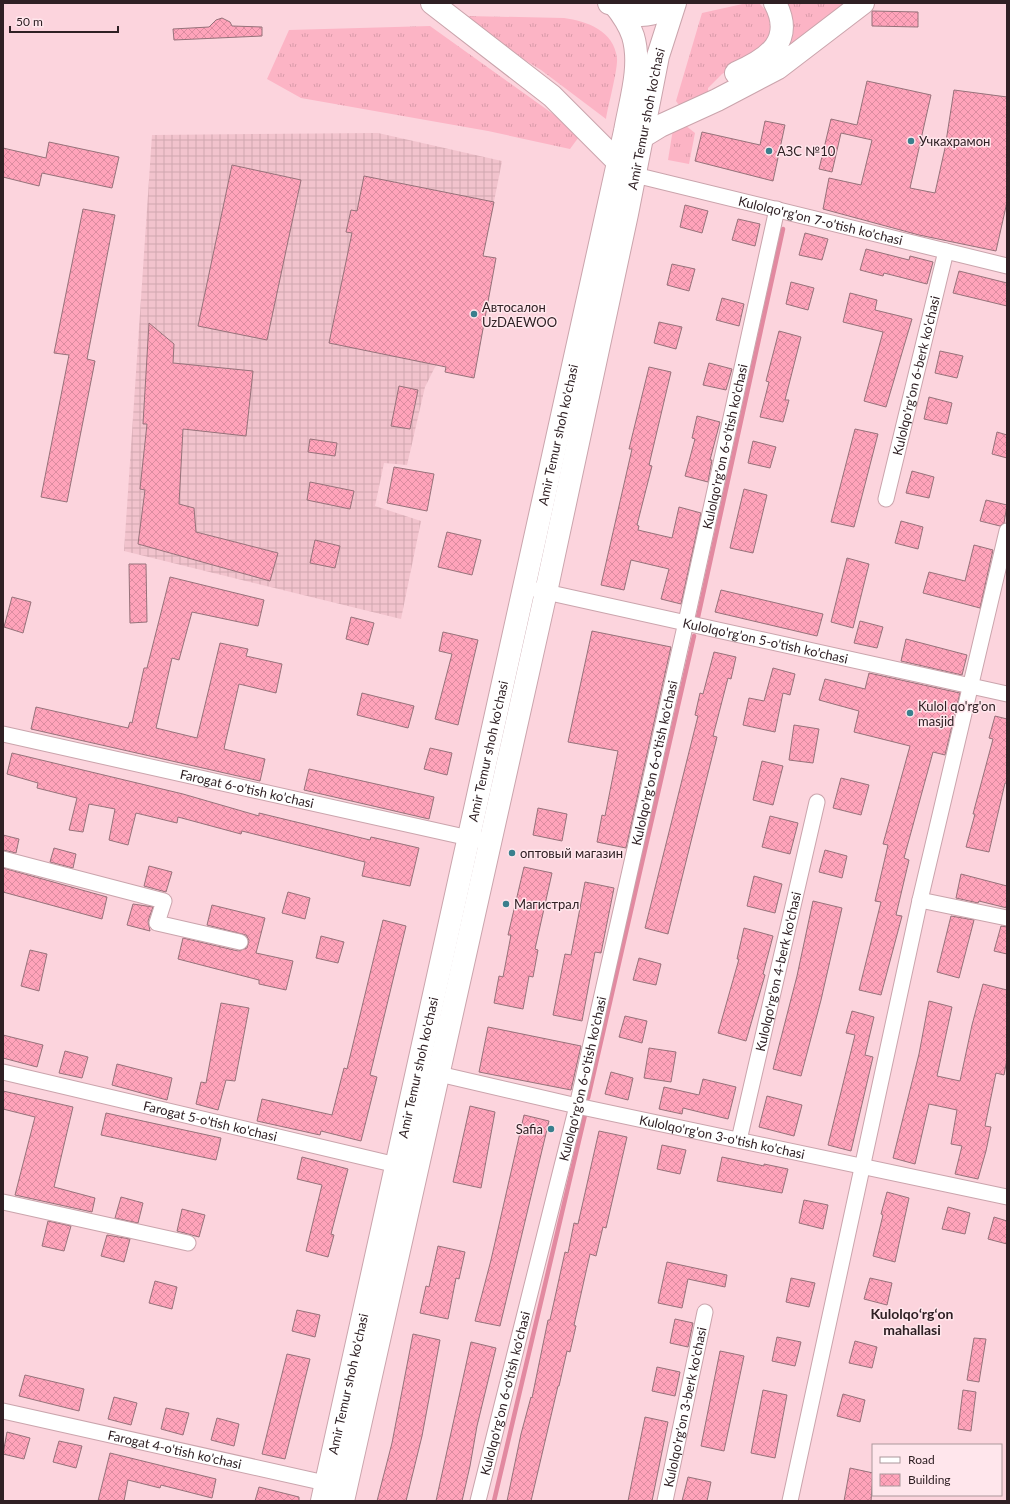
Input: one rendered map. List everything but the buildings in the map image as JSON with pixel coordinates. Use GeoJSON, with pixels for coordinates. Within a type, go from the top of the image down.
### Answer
{"type":"FeatureCollection","features":[{"type":"Feature","properties":{"kind":"main road"},"geometry":{"type":"LineString","coordinates":[[432,3],[552,96],[627,168]]}},
{"type":"Feature","properties":{"kind":"main road"},"geometry":{"type":"LineString","coordinates":[[612,3],[629,13],[642,15],[654,13],[674,3]]}},
{"type":"Feature","properties":{"kind":"main road","name":"Amir Temur shoh ko'chasi"},"geometry":{"type":"LineString","coordinates":[[334,1493],[417,1170],[546,592],[627,168],[635,53],[630,29],[612,3]]}},
{"type":"Feature","properties":{"kind":"main road","name":"Amir Temur shoh ko'chasi"},"geometry":{"type":"LineString","coordinates":[[334,1493],[396,1166],[524,587],[627,168],[642,137],[658,56],[674,3]]}},
{"type":"Feature","properties":{"kind":"main road"},"geometry":{"type":"LineString","coordinates":[[717,100],[719,85],[733,75],[751,67],[778,46],[782,37],[782,28],[779,10],[776,3]]}},
{"type":"Feature","properties":{"kind":"main road"},"geometry":{"type":"LineString","coordinates":[[642,137],[660,126],[717,100],[778,68],[863,3]]}},
{"type":"Feature","properties":{"kind":"street","name":"Kulolqo'rg'on 7-o'tish ko'chasi"},"geometry":{"type":"LineString","coordinates":[[627,168],[777,209],[1007,266]]}},
{"type":"Feature","properties":{"kind":"street","name":"Kulolqo'rg'on 6-o'tish ko'chasi"},"geometry":{"type":"LineString","coordinates":[[478,1501],[577,1106],[777,209]]}},
{"type":"Feature","properties":{"kind":"street","name":"Kulolqo'rg'on 6-berk ko'chasi"},"geometry":{"type":"LineString","coordinates":[[886,499],[946,251]]}},
{"type":"Feature","properties":{"kind":"street"},"geometry":{"type":"LineString","coordinates":[[790,1501],[920,900],[972,685],[1007,531]]}},
{"type":"Feature","properties":{"kind":"street","name":"Kulolqo'rg'on 5-o'tish ko'chasi"},"geometry":{"type":"LineString","coordinates":[[524,587],[972,685],[1007,694]]}},
{"type":"Feature","properties":{"kind":"street","name":"Farogat 6-o'tish ko'chasi"},"geometry":{"type":"LineString","coordinates":[[3,734],[490,842]]}},
{"type":"Feature","properties":{"kind":"street","name":"Kulolqo'rg'on 4-berk ko'chasi"},"geometry":{"type":"LineString","coordinates":[[739,1140],[817,802]]}},
{"type":"Feature","properties":{"kind":"street"},"geometry":{"type":"LineString","coordinates":[[3,859],[164,901],[157,923],[240,942]]}},
{"type":"Feature","properties":{"kind":"street"},"geometry":{"type":"LineString","coordinates":[[920,900],[1007,918]]}},
{"type":"Feature","properties":{"kind":"street","name":"Farogat 5-o'tish ko'chasi"},"geometry":{"type":"LineString","coordinates":[[3,1072],[417,1170]]}},
{"type":"Feature","properties":{"kind":"street","name":"Kulolqo'rg'on 3-o'tish ko'chasi"},"geometry":{"type":"LineString","coordinates":[[439,1074],[577,1106],[1007,1197]]}},
{"type":"Feature","properties":{"kind":"street"},"geometry":{"type":"LineString","coordinates":[[3,1202],[188,1243]]}},
{"type":"Feature","properties":{"kind":"street","name":"Kulolqo'rg'on 3-berk ko'chasi"},"geometry":{"type":"LineString","coordinates":[[665,1501],[705,1312]]}},
{"type":"Feature","properties":{"kind":"street","name":"Farogat 4-o'tish ko'chasi"},"geometry":{"type":"LineString","coordinates":[[3,1411],[334,1493]]}},
{"type":"Feature","properties":{"kind":"shaded area"},"geometry":{"type":"Polygon","coordinates":[[[378,133],[502,161],[486,242],[463,237],[436,365],[425,387],[407,465],[384,463],[375,506],[421,521],[401,619],[124,551],[152,135],[378,133]]]}},
{"type":"Feature","properties":{"kind":"green space"},"geometry":{"type":"Polygon","coordinates":[[[747,3],[759,3],[768,13],[770,25],[769,40],[760,52],[722,74],[708,88],[708,97],[682,109],[676,101],[702,13],[747,3]]]}},
{"type":"Feature","properties":{"kind":"green space"},"geometry":{"type":"Polygon","coordinates":[[[787,3],[844,3],[842,9],[797,44],[788,45],[790,18],[787,3]]]}},
{"type":"Feature","properties":{"kind":"green space"},"geometry":{"type":"Polygon","coordinates":[[[467,16],[573,19],[590,25],[605,34],[615,49],[617,58],[606,119],[541,70],[502,46],[467,16]]]}},
{"type":"Feature","properties":{"kind":"green space"},"geometry":{"type":"Polygon","coordinates":[[[430,26],[581,134],[570,149],[488,131],[301,98],[267,79],[289,30],[430,26]]]}},
{"type":"Feature","properties":{"kind":"green space"},"geometry":{"type":"Polygon","coordinates":[[[685,125],[695,133],[689,164],[668,160],[673,129],[685,125]]]}},
{"type":"Feature","properties":{"kind":"waterway"},"geometry":{"type":"LineString","coordinates":[[698,617],[783,229]]}},
{"type":"Feature","properties":{"kind":"waterway"},"geometry":{"type":"LineString","coordinates":[[588,1098],[694,636]]}},
{"type":"Feature","properties":{"kind":"waterway"},"geometry":{"type":"LineString","coordinates":[[494,1501],[585,1115]]}},
{"type":"Feature","properties":{"kind":"place","name":"Учкахрамон"},"geometry":{"type":"Point","coordinates":[911,141]}},
{"type":"Feature","properties":{"kind":"place","name":"АЗС №10"},"geometry":{"type":"Point","coordinates":[769,151]}},
{"type":"Feature","properties":{"kind":"place","name":"Автосалон UzDAEWOO"},"geometry":{"type":"Point","coordinates":[474,314]}},
{"type":"Feature","properties":{"kind":"place","name":"Kulol qo'rg'on masjid"},"geometry":{"type":"Point","coordinates":[910,713]}},
{"type":"Feature","properties":{"kind":"place","name":"оптовый магазин"},"geometry":{"type":"Point","coordinates":[512,853]}},
{"type":"Feature","properties":{"kind":"place","name":"Магистрал"},"geometry":{"type":"Point","coordinates":[506,904]}},
{"type":"Feature","properties":{"kind":"place","name":"Safia"},"geometry":{"type":"Point","coordinates":[551,1129]}},
{"type":"Feature","properties":{"kind":"district","name":"Kulolqoʻrgʻon mahallasi"},"geometry":{"type":"Point","coordinates":[912,1322]}}]}
